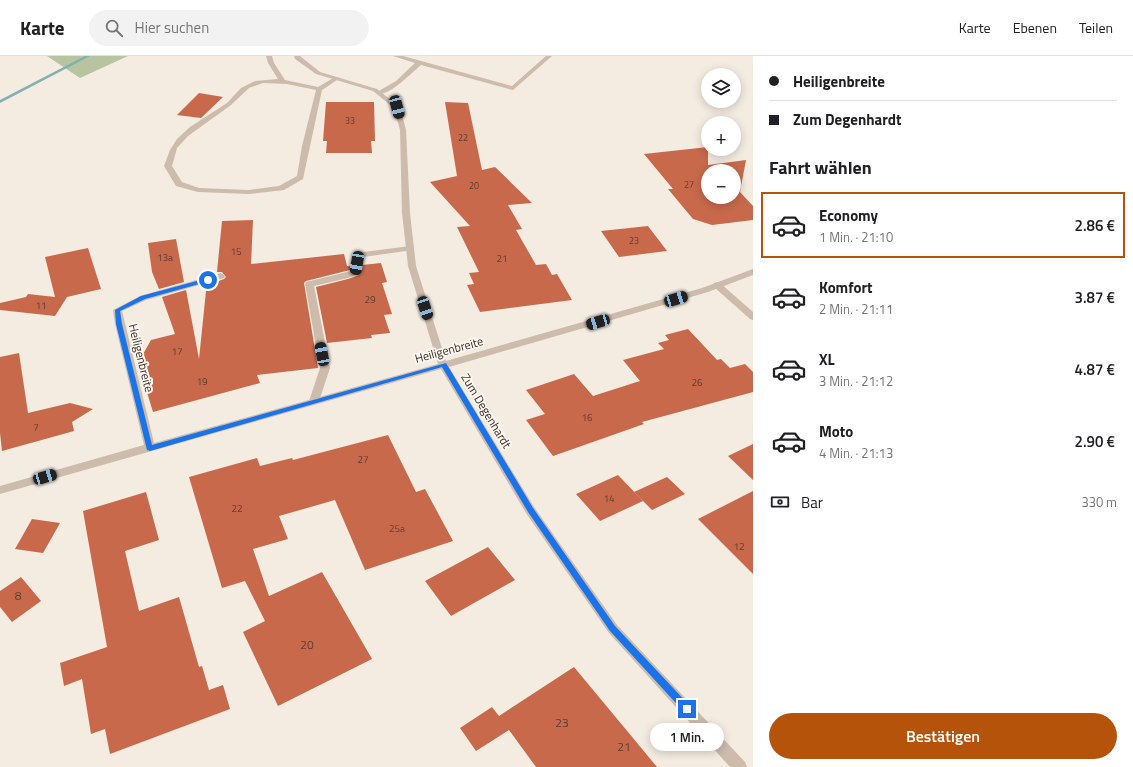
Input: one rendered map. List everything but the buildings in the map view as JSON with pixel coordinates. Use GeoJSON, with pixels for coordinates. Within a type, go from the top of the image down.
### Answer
{"type":"FeatureCollection","features":[{"type":"Feature","properties":{"kind":"street"},"geometry":{"type":"LineString","coordinates":[[269,56],[270,62],[280,74],[282,81]]}},
{"type":"Feature","properties":{"kind":"street","name":"Zum Degenhardt"},"geometry":{"type":"LineString","coordinates":[[297,56],[297,58],[318,73],[375,90],[397,107],[403,130],[406,212],[412,266],[443,365],[530,510],[612,629],[740,767]]}},
{"type":"Feature","properties":{"kind":"street"},"geometry":{"type":"LineString","coordinates":[[396,56],[513,88],[549,56]]}},
{"type":"Feature","properties":{"kind":"street"},"geometry":{"type":"LineString","coordinates":[[379,93],[398,82],[419,63]]}},
{"type":"Feature","properties":{"kind":"street"},"geometry":{"type":"LineString","coordinates":[[319,90],[282,81],[254,83],[242,89],[230,103],[188,132],[174,149],[168,166],[179,184],[198,190],[249,192],[281,188],[300,177],[304,146],[319,90],[337,78]]}},
{"type":"Feature","properties":{"kind":"street"},"geometry":{"type":"LineString","coordinates":[[314,401],[325,368],[309,284],[356,272],[358,255],[410,248]]}},
{"type":"Feature","properties":{"kind":"street","name":"Heiligenbreite"},"geometry":{"type":"LineString","coordinates":[[0,490],[598,322],[705,290],[753,272]]}},
{"type":"Feature","properties":{"kind":"street","name":"Heiligenbreite"},"geometry":{"type":"LineString","coordinates":[[150,448],[119,324],[117,310],[143,298],[221,276]]}},
{"type":"Feature","properties":{"kind":"street"},"geometry":{"type":"LineString","coordinates":[[717,285],[753,317]]}},
{"type":"Feature","properties":{"kind":"green space"},"geometry":{"type":"Polygon","coordinates":[[[47,56],[128,56],[80,78],[47,56]]]}},
{"type":"Feature","properties":{"kind":"waterway"},"geometry":{"type":"LineString","coordinates":[[0,102],[88,56]]}},
{"type":"Feature","properties":{"kind":"route"},"geometry":{"type":"LineString","coordinates":[[208,280],[143,298],[117,310],[119,324],[150,448],[443,365],[530,510],[612,629],[687,709]]}}]}
